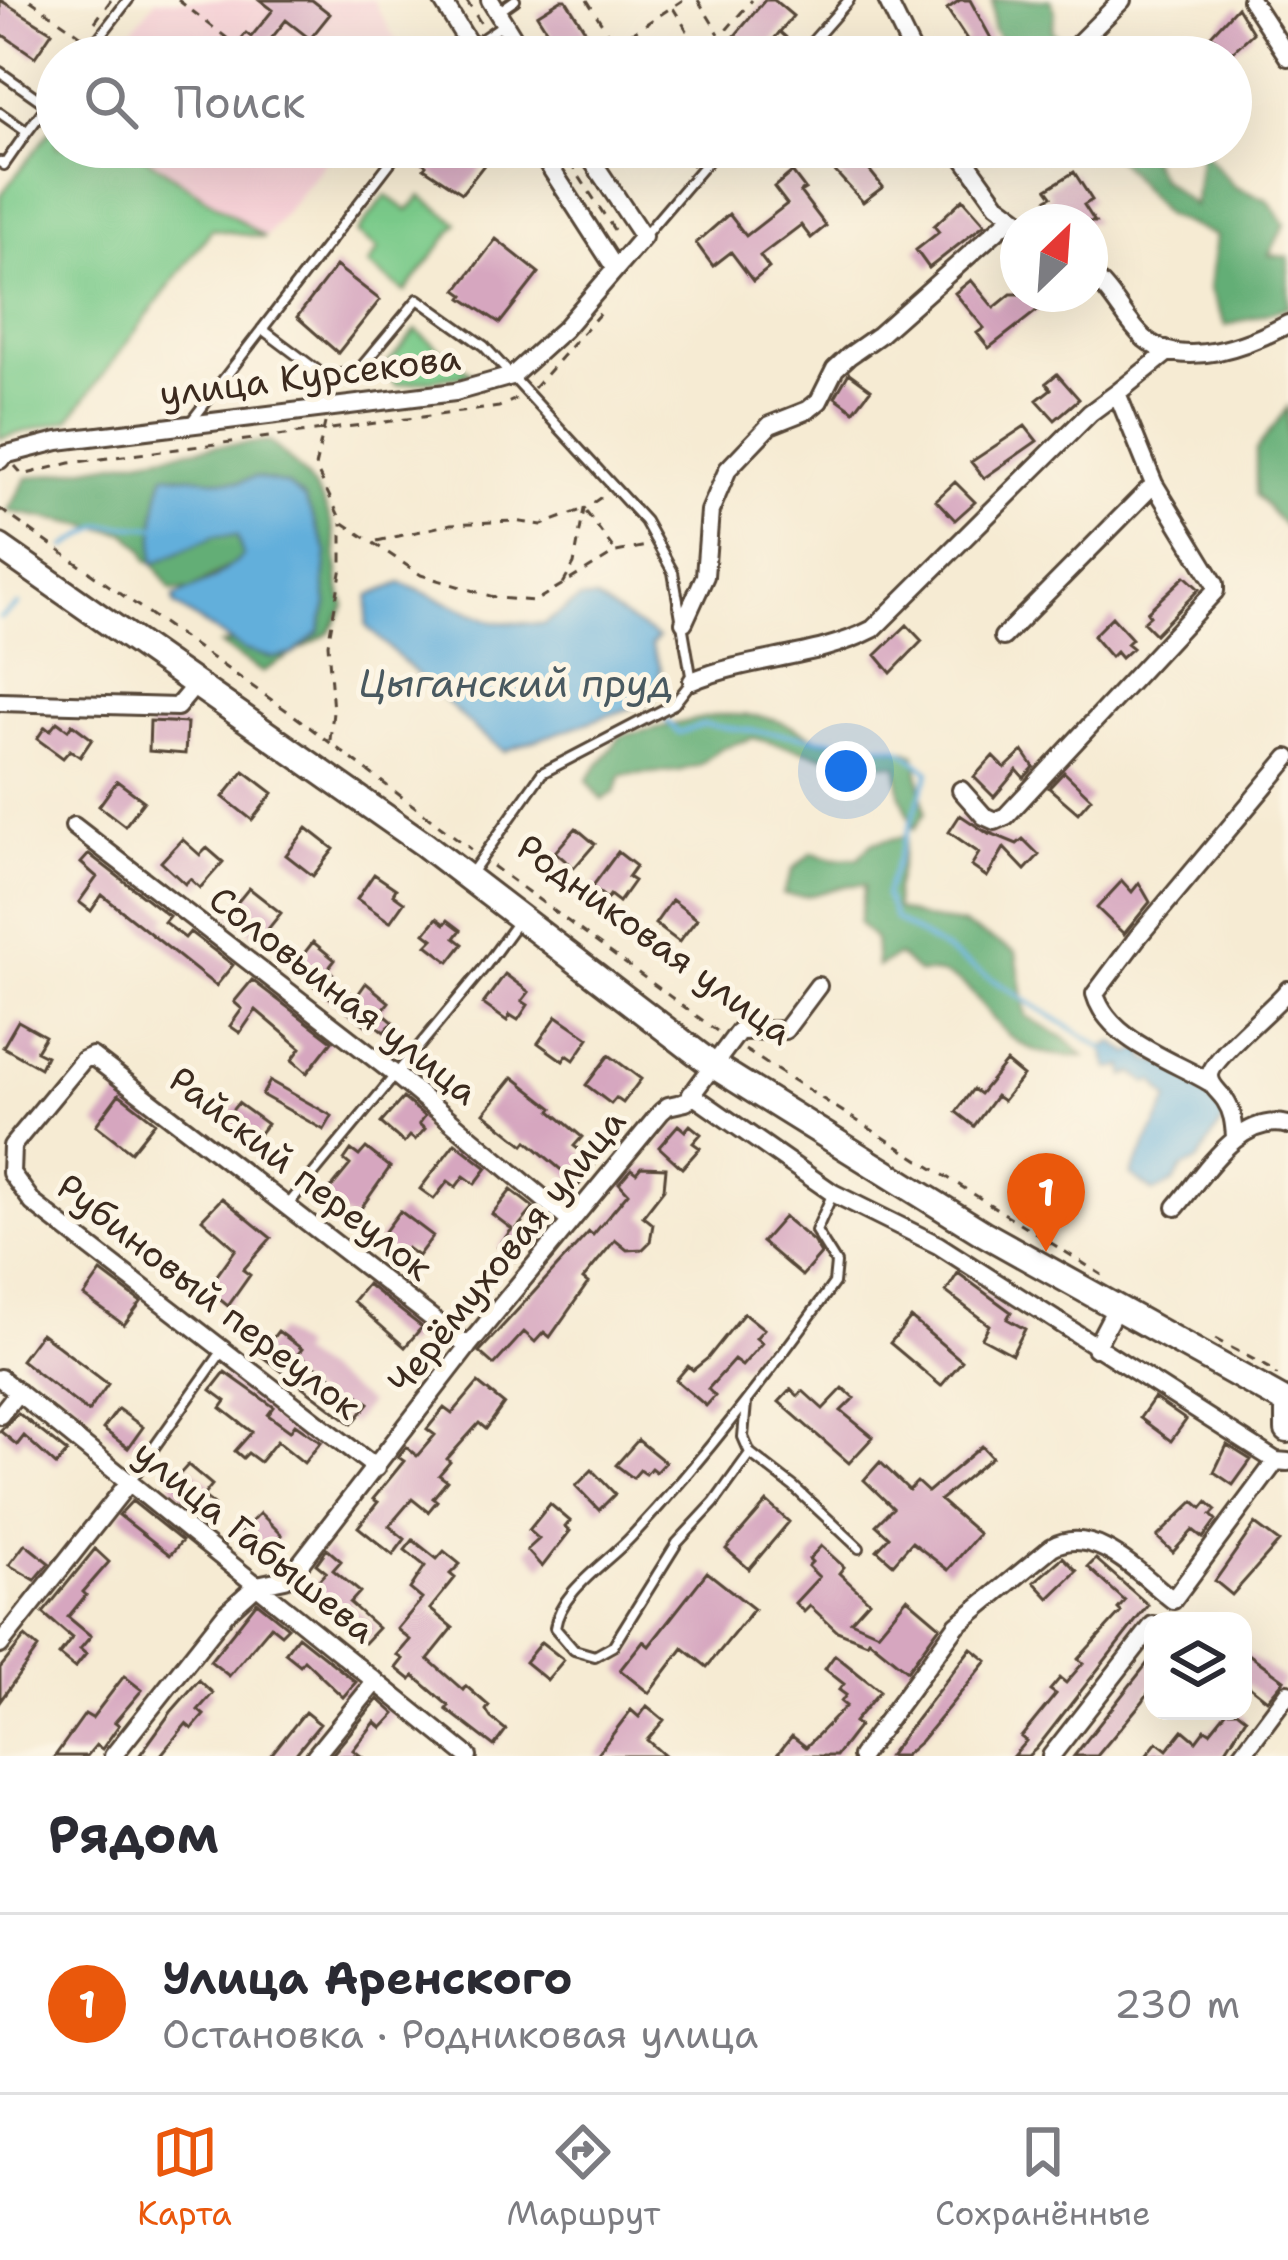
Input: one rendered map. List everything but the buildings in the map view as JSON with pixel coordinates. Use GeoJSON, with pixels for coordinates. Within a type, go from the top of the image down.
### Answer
{"type":"FeatureCollection","features":[{"type":"Feature","properties":{"kind":"main road","name":"Родниковая улица"},"geometry":{"type":"LineString","coordinates":[[0,547],[474,868],[520,918],[711,1064],[1115,1310],[1282,1403]]}},
{"type":"Feature","properties":{"kind":"main road"},"geometry":{"type":"LineString","coordinates":[[1282,1403],[1288,1430]]}},
{"type":"Feature","properties":{"kind":"street"},"geometry":{"type":"LineString","coordinates":[[442,0],[463,36]]}},
{"type":"Feature","properties":{"kind":"street"},"geometry":{"type":"LineString","coordinates":[[886,0],[904,36]]}},
{"type":"Feature","properties":{"kind":"street"},"geometry":{"type":"LineString","coordinates":[[1086,36],[1121,0]]}},
{"type":"Feature","properties":{"kind":"street"},"geometry":{"type":"LineString","coordinates":[[1250,0],[1288,57]]}},
{"type":"Feature","properties":{"kind":"street"},"geometry":{"type":"LineString","coordinates":[[551,168],[616,268]]}},
{"type":"Feature","properties":{"kind":"street"},"geometry":{"type":"LineString","coordinates":[[597,168],[643,237]]}},
{"type":"Feature","properties":{"kind":"street"},"geometry":{"type":"LineString","coordinates":[[971,168],[1000,206]]}},
{"type":"Feature","properties":{"kind":"street"},"geometry":{"type":"LineString","coordinates":[[684,622],[705,576],[710,512],[728,469],[770,425],[819,401],[836,369],[849,356],[1000,233]]}},
{"type":"Feature","properties":{"kind":"street","name":"улица Курсекова"},"geometry":{"type":"LineString","coordinates":[[0,460],[58,441],[455,392],[512,376],[563,328],[643,237]]}},
{"type":"Feature","properties":{"kind":"street"},"geometry":{"type":"LineString","coordinates":[[1108,295],[1144,338],[1167,352],[1208,353],[1266,336],[1288,324]]}},
{"type":"Feature","properties":{"kind":"street"},"geometry":{"type":"LineString","coordinates":[[692,681],[724,668],[841,646],[873,629],[1090,413],[1167,352]]}},
{"type":"Feature","properties":{"kind":"street"},"geometry":{"type":"LineString","coordinates":[[961,790],[984,816],[995,821],[1006,816],[1215,590],[1154,484],[1117,393]]}},
{"type":"Feature","properties":{"kind":"street"},"geometry":{"type":"LineString","coordinates":[[1003,637],[1154,484]]}},
{"type":"Feature","properties":{"kind":"street"},"geometry":{"type":"LineString","coordinates":[[0,702],[177,707],[197,683]]}},
{"type":"Feature","properties":{"kind":"street"},"geometry":{"type":"LineString","coordinates":[[1235,1137],[1226,1101],[1209,1082],[1117,1029],[1099,1008],[1095,994],[1288,758]]}},
{"type":"Feature","properties":{"kind":"street","name":"Соловьиная улица"},"geometry":{"type":"LineString","coordinates":[[74,826],[396,1075],[570,1221]]}},
{"type":"Feature","properties":{"kind":"street"},"geometry":{"type":"LineString","coordinates":[[730,1041],[739,1031],[785,1030],[818,986]]}},
{"type":"Feature","properties":{"kind":"street"},"geometry":{"type":"LineString","coordinates":[[1209,1082],[1213,1066],[1288,990]]}},
{"type":"Feature","properties":{"kind":"street","name":"Черёмуховая улица"},"geometry":{"type":"LineString","coordinates":[[113,1756],[226,1613],[257,1585],[285,1580],[296,1569],[570,1221],[661,1112],[686,1102],[730,1041]]}},
{"type":"Feature","properties":{"kind":"street","name":"Райский переулок"},"geometry":{"type":"LineString","coordinates":[[92,1055],[468,1346]]}},
{"type":"Feature","properties":{"kind":"street","name":"Рубиновый переулок"},"geometry":{"type":"LineString","coordinates":[[92,1055],[13,1146],[11,1173],[33,1202],[376,1468]]}},
{"type":"Feature","properties":{"kind":"street"},"geometry":{"type":"LineString","coordinates":[[691,1094],[833,1193],[938,1246],[1282,1462],[1164,1612]]}},
{"type":"Feature","properties":{"kind":"street"},"geometry":{"type":"LineString","coordinates":[[1176,1207],[1235,1137],[1268,1123],[1288,1125]]}},
{"type":"Feature","properties":{"kind":"street"},"geometry":{"type":"LineString","coordinates":[[1094,1348],[1115,1310]]}},
{"type":"Feature","properties":{"kind":"street","name":"улица Габышева"},"geometry":{"type":"LineString","coordinates":[[0,1378],[468,1756]]}},
{"type":"Feature","properties":{"kind":"street"},"geometry":{"type":"LineString","coordinates":[[0,1415],[18,1392]]}},
{"type":"Feature","properties":{"kind":"street"},"geometry":{"type":"LineString","coordinates":[[0,1645],[130,1481]]}},
{"type":"Feature","properties":{"kind":"street"},"geometry":{"type":"LineString","coordinates":[[860,1756],[958,1625],[1066,1539],[1084,1539],[1104,1548],[1173,1600]]}},
{"type":"Feature","properties":{"kind":"street"},"geometry":{"type":"LineString","coordinates":[[1052,1756],[1144,1637]]}},
{"type":"Feature","properties":{"kind":"street"},"geometry":{"type":"LineString","coordinates":[[315,1756],[376,1681]]}},
{"type":"Feature","properties":{"kind":"street"},"geometry":{"type":"LineString","coordinates":[[1241,1756],[1288,1693]]}},
{"type":"Feature","properties":{"kind":"lane"},"geometry":{"type":"LineString","coordinates":[[100,36],[128,0]]}},
{"type":"Feature","properties":{"kind":"lane"},"geometry":{"type":"LineString","coordinates":[[497,12],[515,0]]}},
{"type":"Feature","properties":{"kind":"lane"},"geometry":{"type":"LineString","coordinates":[[818,36],[849,0]]}},
{"type":"Feature","properties":{"kind":"lane"},"geometry":{"type":"LineString","coordinates":[[0,72],[36,97]]}},
{"type":"Feature","properties":{"kind":"lane"},"geometry":{"type":"LineString","coordinates":[[0,113],[27,133]]}},
{"type":"Feature","properties":{"kind":"lane"},"geometry":{"type":"LineString","coordinates":[[1,166],[36,120]]}},
{"type":"Feature","properties":{"kind":"lane"},"geometry":{"type":"LineString","coordinates":[[189,424],[386,168]]}},
{"type":"Feature","properties":{"kind":"lane"},"geometry":{"type":"LineString","coordinates":[[643,237],[701,168]]}},
{"type":"Feature","properties":{"kind":"lane"},"geometry":{"type":"LineString","coordinates":[[262,329],[326,377],[358,371],[418,299],[484,346],[645,521],[673,572],[692,681],[674,704],[542,773],[474,868]]}},
{"type":"Feature","properties":{"kind":"lane"},"geometry":{"type":"LineString","coordinates":[[286,1206],[520,918]]}},
{"type":"Feature","properties":{"kind":"lane"},"geometry":{"type":"LineString","coordinates":[[750,1453],[677,1543],[613,1646],[595,1656],[574,1650],[556,1628],[561,1607],[632,1537],[747,1400],[837,1277],[836,1263],[816,1231],[833,1193]]}},
{"type":"Feature","properties":{"kind":"lane"},"geometry":{"type":"LineString","coordinates":[[130,1481],[223,1350]]}},
{"type":"Feature","properties":{"kind":"lane"},"geometry":{"type":"LineString","coordinates":[[747,1400],[742,1436],[750,1453],[794,1486],[859,1548]]}},
{"type":"Feature","properties":{"kind":"path"},"geometry":{"type":"LineString","coordinates":[[30,0],[83,36]]}},
{"type":"Feature","properties":{"kind":"path"},"geometry":{"type":"LineString","coordinates":[[178,0],[224,36]]}},
{"type":"Feature","properties":{"kind":"path"},"geometry":{"type":"LineString","coordinates":[[587,0],[610,36]]}},
{"type":"Feature","properties":{"kind":"path"},"geometry":{"type":"LineString","coordinates":[[627,36],[683,0]]}},
{"type":"Feature","properties":{"kind":"path"},"geometry":{"type":"LineString","coordinates":[[698,0],[721,36],[752,0]]}},
{"type":"Feature","properties":{"kind":"path"},"geometry":{"type":"LineString","coordinates":[[672,7],[690,36]]}},
{"type":"Feature","properties":{"kind":"path"},"geometry":{"type":"LineString","coordinates":[[780,32],[784,36]]}},
{"type":"Feature","properties":{"kind":"path"},"geometry":{"type":"LineString","coordinates":[[573,168],[617,236]]}},
{"type":"Feature","properties":{"kind":"path"},"geometry":{"type":"LineString","coordinates":[[694,168],[697,173]]}},
{"type":"Feature","properties":{"kind":"path"},"geometry":{"type":"LineString","coordinates":[[329,742],[333,712],[328,644],[341,567],[342,522],[314,467],[323,425],[335,405]]}},
{"type":"Feature","properties":{"kind":"path"},"geometry":{"type":"LineString","coordinates":[[376,542],[451,524],[514,521],[542,525],[600,498],[604,478]]}},
{"type":"Feature","properties":{"kind":"path","name":"Родниковая улица"},"geometry":{"type":"LineString","coordinates":[[0,509],[329,742],[474,868],[730,1041],[1110,1280]]}},
{"type":"Feature","properties":{"kind":"path"},"geometry":{"type":"LineString","coordinates":[[584,509],[616,552]]}},
{"type":"Feature","properties":{"kind":"path"},"geometry":{"type":"LineString","coordinates":[[562,585],[574,563],[584,509]]}},
{"type":"Feature","properties":{"kind":"path"},"geometry":{"type":"LineString","coordinates":[[342,522],[421,575],[497,598],[535,602],[616,552],[660,543]]}},
{"type":"Feature","properties":{"kind":"path"},"geometry":{"type":"LineString","coordinates":[[1208,1335],[1277,1372],[1282,1403]]}},
{"type":"Feature","properties":{"kind":"shaded area"},"geometry":{"type":"Polygon","coordinates":[[[156,0],[373,0],[393,36],[127,36],[156,0]]]}},
{"type":"Feature","properties":{"kind":"shaded area"},"geometry":{"type":"Polygon","coordinates":[[[161,168],[321,168],[265,238],[161,168]]]}},
{"type":"Feature","properties":{"kind":"green space"},"geometry":{"type":"Polygon","coordinates":[[[993,0],[1051,0],[1055,12],[1052,31],[1058,36],[998,36],[993,28],[993,0]]]}},
{"type":"Feature","properties":{"kind":"green space"},"geometry":{"type":"Polygon","coordinates":[[[36,149],[36,168],[161,168],[265,238],[212,229],[69,420],[0,438],[0,196],[36,149]]]}},
{"type":"Feature","properties":{"kind":"green space"},"geometry":{"type":"Polygon","coordinates":[[[1125,168],[1155,168],[1194,206],[1199,168],[1218,168],[1235,187],[1268,200],[1285,224],[1269,255],[1288,257],[1288,307],[1226,326],[1209,289],[1216,236],[1165,215],[1125,168]]]}},
{"type":"Feature","properties":{"kind":"green space"},"geometry":{"type":"Polygon","coordinates":[[[386,195],[408,211],[421,196],[458,223],[405,292],[368,265],[379,249],[357,233],[386,195]]]}},
{"type":"Feature","properties":{"kind":"green space"},"geometry":{"type":"Polygon","coordinates":[[[416,330],[472,374],[397,385],[382,370],[416,330]]]}},
{"type":"Feature","properties":{"kind":"green space"},"geometry":{"type":"Polygon","coordinates":[[[1288,407],[1288,530],[1256,495],[1256,450],[1288,407]]]}},
{"type":"Feature","properties":{"kind":"green space"},"geometry":{"type":"Polygon","coordinates":[[[270,442],[305,476],[329,516],[345,606],[329,633],[262,672],[220,645],[262,636],[262,546],[190,590],[171,590],[126,533],[8,511],[27,478],[214,446],[270,442]]]}},
{"type":"Feature","properties":{"kind":"green space"},"geometry":{"type":"Polygon","coordinates":[[[717,715],[768,718],[830,742],[915,754],[925,813],[914,829],[900,793],[897,765],[831,758],[753,738],[721,748],[699,765],[678,771],[621,775],[615,792],[602,800],[587,780],[621,736],[717,715]]]}},
{"type":"Feature","properties":{"kind":"green space"},"geometry":{"type":"Polygon","coordinates":[[[907,836],[895,891],[896,909],[961,924],[1016,952],[1026,1016],[1066,1039],[1084,1056],[1050,1054],[1018,1042],[953,978],[919,973],[898,955],[877,967],[875,940],[859,923],[865,885],[808,896],[783,894],[793,869],[812,853],[858,858],[872,843],[907,836]]]}},
{"type":"Feature","properties":{"kind":"water","name":"Цыганский пруд"},"geometry":{"type":"Polygon","coordinates":[[[165,474],[240,482],[255,477],[286,484],[305,499],[327,552],[327,604],[319,632],[293,654],[273,658],[244,650],[175,605],[174,597],[214,579],[243,556],[237,536],[215,536],[153,564],[157,506],[165,474]]]}},
{"type":"Feature","properties":{"kind":"water","name":"Цыганский пруд"},"geometry":{"type":"Polygon","coordinates":[[[401,583],[493,622],[544,624],[580,599],[595,599],[658,638],[651,645],[661,668],[654,700],[504,751],[366,626],[369,596],[401,583]]]}},
{"type":"Feature","properties":{"kind":"water"},"geometry":{"type":"Polygon","coordinates":[[[1113,1042],[1130,1054],[1143,1048],[1146,1060],[1181,1072],[1216,1099],[1225,1117],[1198,1161],[1154,1192],[1131,1175],[1169,1100],[1154,1081],[1148,1083],[1133,1073],[1125,1076],[1124,1066],[1109,1069],[1103,1048],[1113,1042]]]}},
{"type":"Feature","properties":{"kind":"waterway"},"geometry":{"type":"LineString","coordinates":[[66,547],[102,525],[158,528]]}},
{"type":"Feature","properties":{"kind":"waterway"},"geometry":{"type":"LineString","coordinates":[[0,618],[18,605]]}},
{"type":"Feature","properties":{"kind":"waterway"},"geometry":{"type":"LineString","coordinates":[[667,721],[678,733],[704,725],[899,748],[929,772],[885,895],[895,919],[1103,1048]]}},
{"type":"Feature","properties":{"kind":"place","name":"Улица Аренского"},"geometry":{"type":"Point","coordinates":[1046,1252]}}]}
